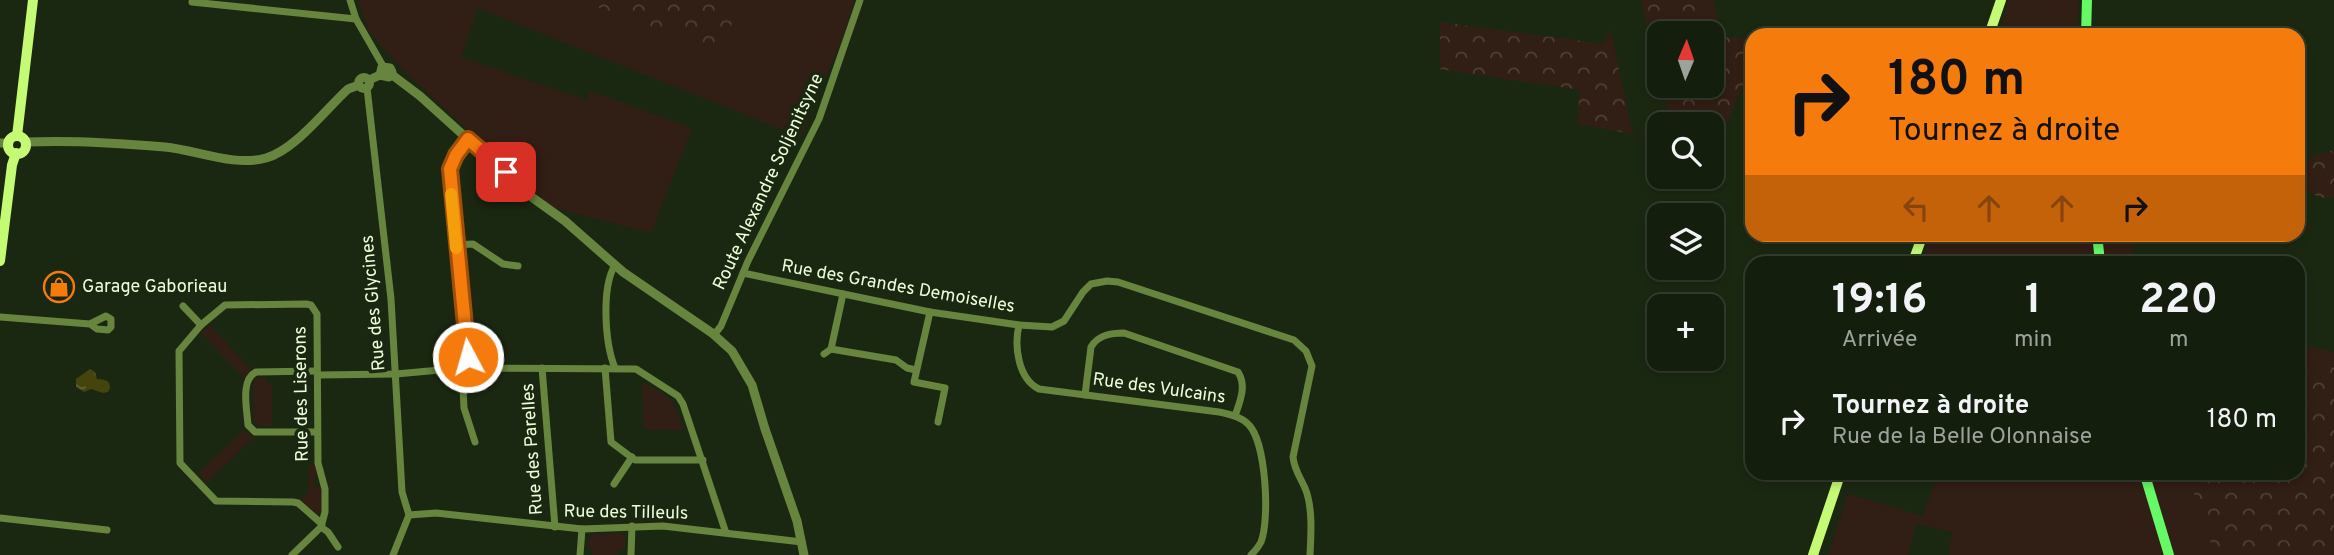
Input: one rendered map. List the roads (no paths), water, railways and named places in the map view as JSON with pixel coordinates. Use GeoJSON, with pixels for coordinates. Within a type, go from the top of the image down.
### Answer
{"type":"FeatureCollection","features":[{"type":"Feature","properties":{"kind":"main road"},"geometry":{"type":"LineString","coordinates":[[0,261],[12,165],[16,153],[10,150],[33,0]]}},
{"type":"Feature","properties":{"kind":"main road"},"geometry":{"type":"LineString","coordinates":[[1991,28],[2001,0]]}},
{"type":"Feature","properties":{"kind":"main road"},"geometry":{"type":"LineString","coordinates":[[2086,28],[2087,0]]}},
{"type":"Feature","properties":{"kind":"main road"},"geometry":{"type":"LineString","coordinates":[[1813,555],[1838,480]]}},
{"type":"Feature","properties":{"kind":"main road"},"geometry":{"type":"LineString","coordinates":[[2146,480],[2169,555]]}},
{"type":"Feature","properties":{"kind":"street"},"geometry":{"type":"LineString","coordinates":[[350,0],[356,19],[387,78],[391,74],[406,85],[533,198],[615,265],[715,335],[737,358],[752,385],[790,496],[804,555]]}},
{"type":"Feature","properties":{"kind":"street","name":"Route Alexandre Soljenitsyne"},"geometry":{"type":"LineString","coordinates":[[715,335],[819,119],[860,0]]}},
{"type":"Feature","properties":{"kind":"street"},"geometry":{"type":"LineString","coordinates":[[192,2],[356,19]]}},
{"type":"Feature","properties":{"kind":"street"},"geometry":{"type":"LineString","coordinates":[[13,141],[140,145],[237,159],[267,158],[294,141],[348,89],[365,84],[382,71]]}},
{"type":"Feature","properties":{"kind":"street","name":"Rue des Glycines"},"geometry":{"type":"LineString","coordinates":[[365,84],[391,299],[402,496],[409,515]]}},
{"type":"Feature","properties":{"kind":"street"},"geometry":{"type":"LineString","coordinates":[[468,139],[450,169],[465,368],[464,408],[475,442]]}},
{"type":"Feature","properties":{"kind":"street"},"geometry":{"type":"LineString","coordinates":[[455,244],[473,244],[503,264],[518,266]]}},
{"type":"Feature","properties":{"kind":"street"},"geometry":{"type":"LineString","coordinates":[[615,265],[609,282],[607,320],[607,341],[615,368]]}},
{"type":"Feature","properties":{"kind":"street","name":"Rue des Grandes Demoiselles"},"geometry":{"type":"LineString","coordinates":[[743,273],[930,312],[1018,325],[1052,327],[1064,321],[1091,284],[1118,282],[1282,336],[1301,345],[1310,357],[1312,366],[1293,465],[1308,498],[1310,555]]}},
{"type":"Feature","properties":{"kind":"street"},"geometry":{"type":"LineString","coordinates":[[843,294],[827,352],[896,360],[907,368],[916,370]]}},
{"type":"Feature","properties":{"kind":"street","name":"Rue des Liserons"},"geometry":{"type":"LineString","coordinates":[[201,325],[226,304],[312,305],[317,314],[318,470],[325,489],[326,512],[322,525]]}},
{"type":"Feature","properties":{"kind":"street"},"geometry":{"type":"LineString","coordinates":[[183,306],[201,325],[181,346],[178,356],[180,463],[216,501],[298,503],[322,525],[338,547]]}},
{"type":"Feature","properties":{"kind":"street"},"geometry":{"type":"LineString","coordinates":[[930,312],[914,382],[945,388],[937,422]]}},
{"type":"Feature","properties":{"kind":"street"},"geometry":{"type":"LineString","coordinates":[[0,317],[90,324]]}},
{"type":"Feature","properties":{"kind":"street","name":"Rue des Vulcains"},"geometry":{"type":"LineString","coordinates":[[1018,325],[1016,347],[1026,378],[1039,389],[1219,412],[1235,416],[1249,425],[1258,441],[1265,491],[1262,537],[1251,555]]}},
{"type":"Feature","properties":{"kind":"street"},"geometry":{"type":"LineString","coordinates":[[1084,395],[1091,347],[1095,341],[1109,334],[1124,333],[1238,372],[1243,387],[1235,416]]}},
{"type":"Feature","properties":{"kind":"street"},"geometry":{"type":"LineString","coordinates":[[317,432],[255,432],[247,425],[247,383],[250,376],[256,372],[396,374],[465,368],[636,369],[678,396],[703,460],[726,533]]}},
{"type":"Feature","properties":{"kind":"street","name":"Rue des Parelles"},"geometry":{"type":"LineString","coordinates":[[542,368],[555,527]]}},
{"type":"Feature","properties":{"kind":"street"},"geometry":{"type":"LineString","coordinates":[[605,368],[611,442],[635,460],[703,460]]}},
{"type":"Feature","properties":{"kind":"street"},"geometry":{"type":"LineString","coordinates":[[614,484],[632,457]]}},
{"type":"Feature","properties":{"kind":"street","name":"Rue des Tilleuls"},"geometry":{"type":"LineString","coordinates":[[409,515],[442,513],[582,529],[663,526],[802,542]]}},
{"type":"Feature","properties":{"kind":"street"},"geometry":{"type":"LineString","coordinates":[[393,555],[409,515]]}},
{"type":"Feature","properties":{"kind":"street"},"geometry":{"type":"LineString","coordinates":[[0,518],[107,530]]}},
{"type":"Feature","properties":{"kind":"street"},"geometry":{"type":"LineString","coordinates":[[292,555],[322,525]]}},
{"type":"Feature","properties":{"kind":"street"},"geometry":{"type":"LineString","coordinates":[[631,555],[632,526]]}},
{"type":"Feature","properties":{"kind":"street"},"geometry":{"type":"LineString","coordinates":[[580,555],[582,529]]}},
{"type":"Feature","properties":{"kind":"water"},"geometry":{"type":"Polygon","coordinates":[[[90,369],[95,372],[97,379],[109,383],[108,392],[91,389],[84,392],[76,387],[76,379],[90,369]]]}},
{"type":"Feature","properties":{"kind":"place","name":"Garage Gaborieau"},"geometry":{"type":"Point","coordinates":[59,287]}}]}
